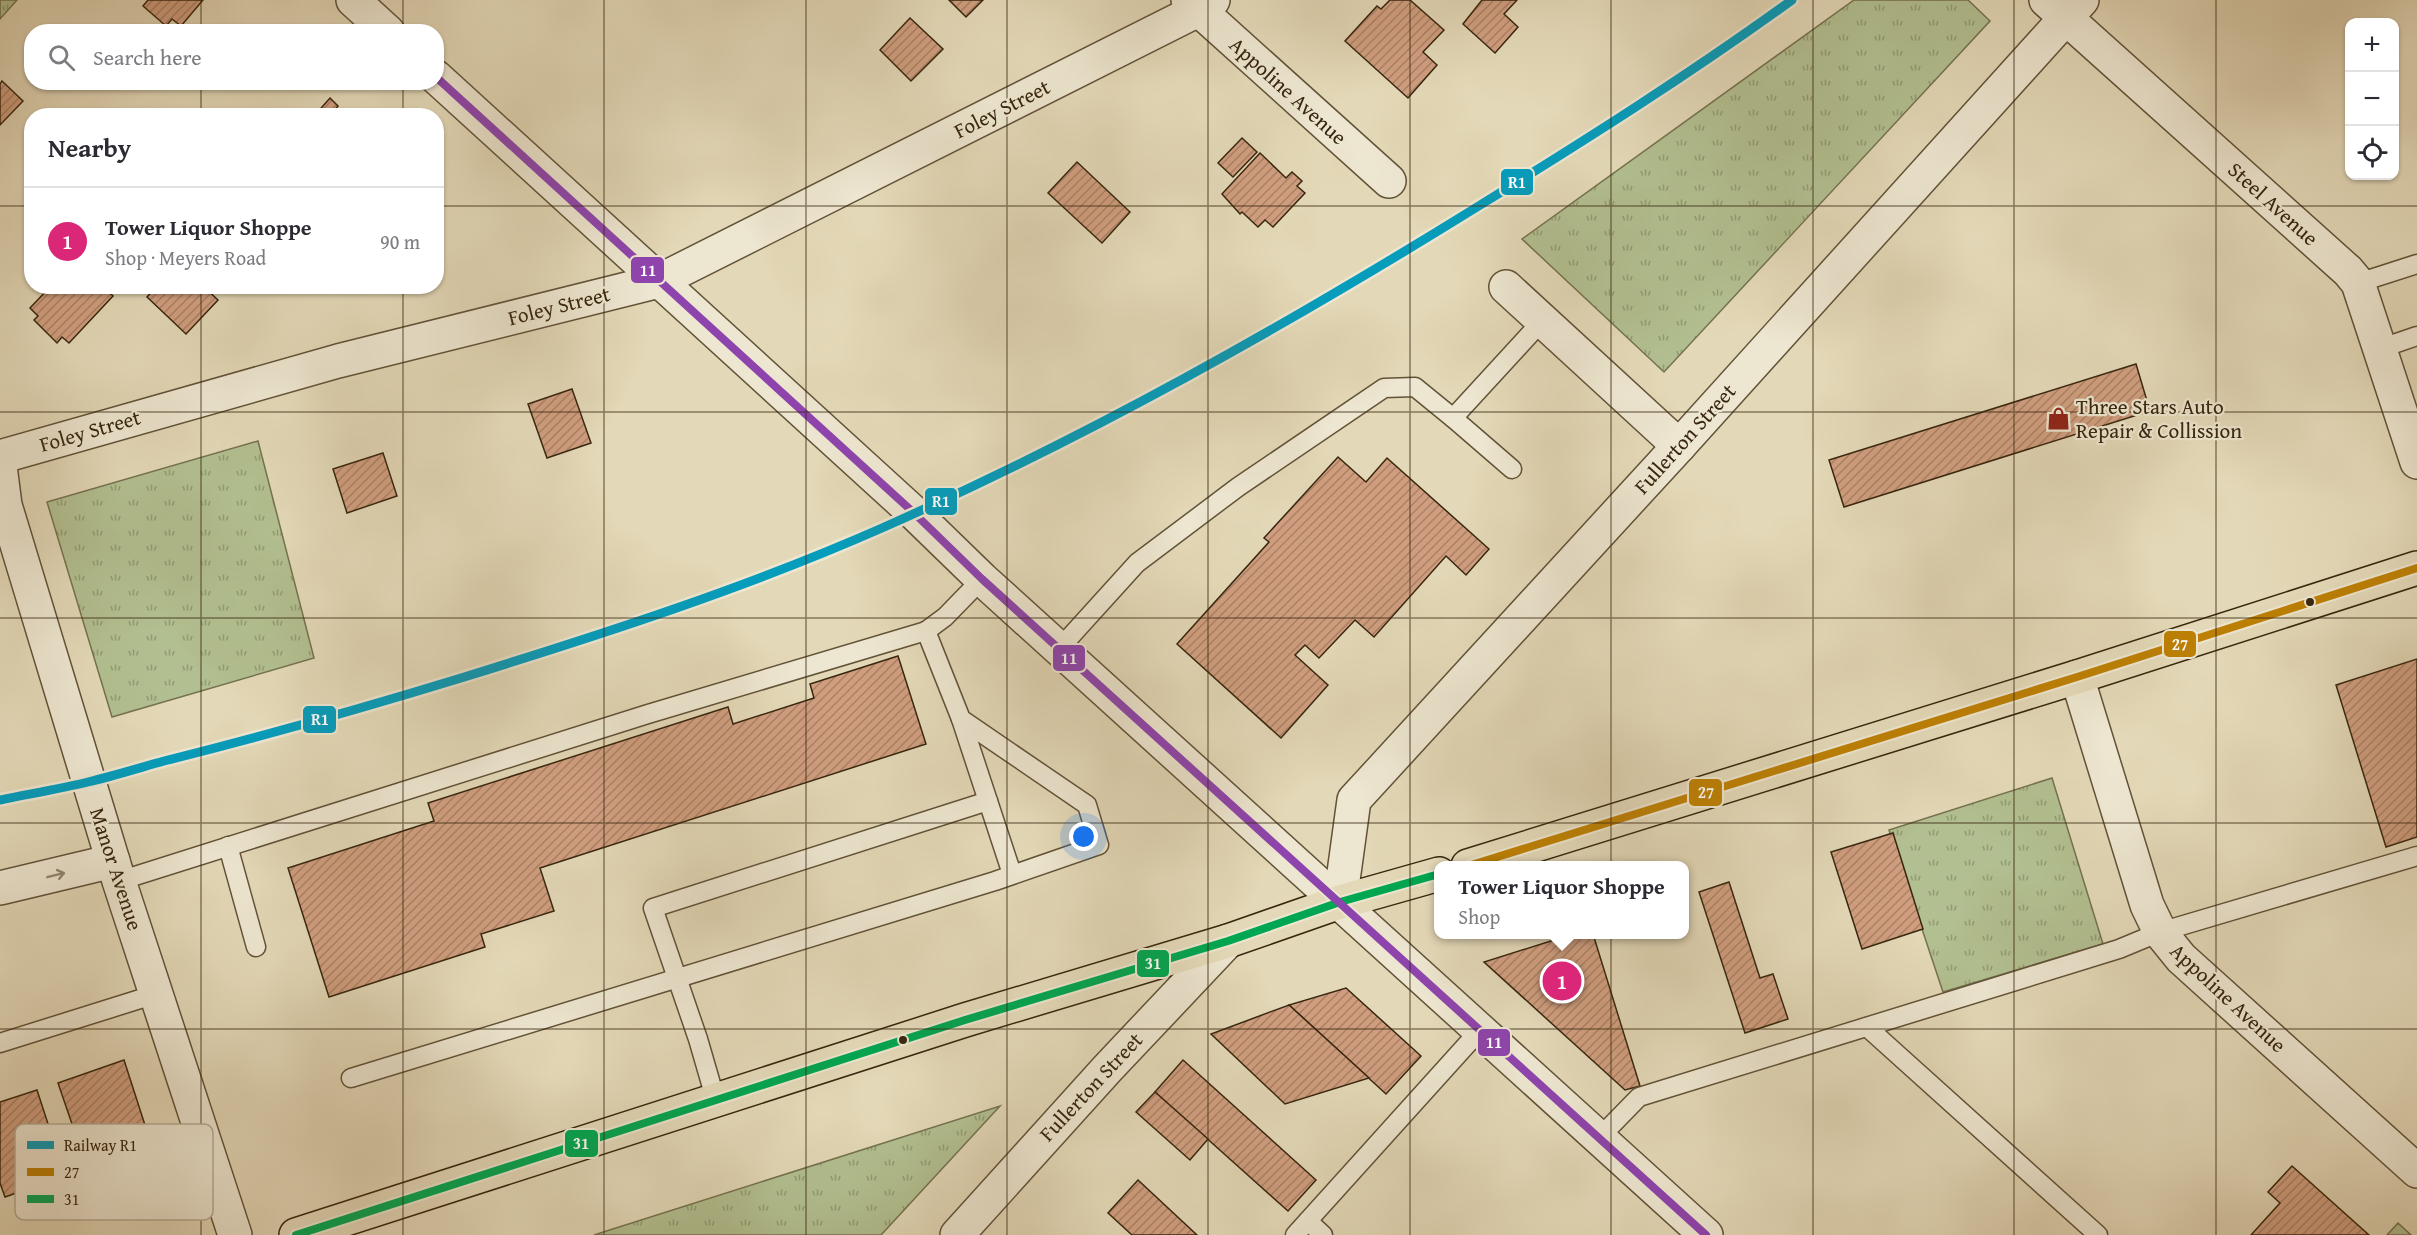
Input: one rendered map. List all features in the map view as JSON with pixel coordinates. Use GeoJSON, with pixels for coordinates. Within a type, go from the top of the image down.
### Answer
{"type":"FeatureCollection","features":[{"type":"Feature","properties":{"kind":"main road"},"geometry":{"type":"LineString","coordinates":[[1484,861],[2077,677],[2417,568]]}},
{"type":"Feature","properties":{"kind":"main road"},"geometry":{"type":"LineString","coordinates":[[296,1235],[965,1020],[1228,941],[1340,902],[1434,875]]}},
{"type":"Feature","properties":{"kind":"street"},"geometry":{"type":"LineString","coordinates":[[353,0],[379,24]]}},
{"type":"Feature","properties":{"kind":"street","name":"Appoline Avenue"},"geometry":{"type":"LineString","coordinates":[[1200,3],[1389,181]]}},
{"type":"Feature","properties":{"kind":"street","name":"Foley Street"},"geometry":{"type":"LineString","coordinates":[[0,457],[338,361],[659,281],[1200,3]]}},
{"type":"Feature","properties":{"kind":"street","name":"Steel Avenue"},"geometry":{"type":"LineString","coordinates":[[2065,6],[2358,282],[2414,446]]}},
{"type":"Feature","properties":{"kind":"street","name":"Fullerton Street"},"geometry":{"type":"LineString","coordinates":[[1340,902],[1354,800],[1679,446],[2065,6]]}},
{"type":"Feature","properties":{"kind":"street"},"geometry":{"type":"LineString","coordinates":[[444,84],[914,513],[982,579],[1706,1235]]}},
{"type":"Feature","properties":{"kind":"street"},"geometry":{"type":"LineString","coordinates":[[1506,287],[1679,446]]}},
{"type":"Feature","properties":{"kind":"street","name":"Manor Avenue"},"geometry":{"type":"LineString","coordinates":[[0,466],[5,505],[116,871],[199,1124]]}},
{"type":"Feature","properties":{"kind":"street","name":"Appoline Avenue"},"geometry":{"type":"LineString","coordinates":[[2077,677],[2147,905],[2160,932],[2181,958],[2417,1171]]}},
{"type":"Feature","properties":{"kind":"street"},"geometry":{"type":"LineString","coordinates":[[0,888],[116,871]]}},
{"type":"Feature","properties":{"kind":"street","name":"Fullerton Street"},"geometry":{"type":"LineString","coordinates":[[959,1234],[1108,1068],[1228,941]]}},
{"type":"Feature","properties":{"kind":"street","name":"Manor Avenue"},"geometry":{"type":"LineString","coordinates":[[213,1168],[235,1235]]}},
{"type":"Feature","properties":{"kind":"lane"},"geometry":{"type":"LineString","coordinates":[[2358,282],[2417,264]]}},
{"type":"Feature","properties":{"kind":"lane"},"geometry":{"type":"LineString","coordinates":[[1454,418],[1542,321]]}},
{"type":"Feature","properties":{"kind":"lane"},"geometry":{"type":"LineString","coordinates":[[2379,349],[2417,336]]}},
{"type":"Feature","properties":{"kind":"lane"},"geometry":{"type":"LineString","coordinates":[[1060,648],[1137,563],[1238,487],[1384,388],[1415,387],[1512,469]]}},
{"type":"Feature","properties":{"kind":"lane"},"geometry":{"type":"LineString","coordinates":[[116,871],[228,846],[648,714],[926,631],[945,617],[982,579]]}},
{"type":"Feature","properties":{"kind":"lane"},"geometry":{"type":"LineString","coordinates":[[926,631],[961,718],[1012,874]]}},
{"type":"Feature","properties":{"kind":"lane"},"geometry":{"type":"LineString","coordinates":[[351,1078],[677,979],[1099,845],[1087,805],[961,718]]}},
{"type":"Feature","properties":{"kind":"lane"},"geometry":{"type":"LineString","coordinates":[[716,1101],[653,908],[988,801]]}},
{"type":"Feature","properties":{"kind":"lane"},"geometry":{"type":"LineString","coordinates":[[228,846],[255,947]]}},
{"type":"Feature","properties":{"kind":"lane"},"geometry":{"type":"LineString","coordinates":[[1599,1137],[1639,1097],[2119,948],[2160,932],[2417,856]]}},
{"type":"Feature","properties":{"kind":"lane"},"geometry":{"type":"LineString","coordinates":[[0,1043],[156,994]]}},
{"type":"Feature","properties":{"kind":"lane"},"geometry":{"type":"LineString","coordinates":[[1867,1027],[2098,1235]]}},
{"type":"Feature","properties":{"kind":"lane"},"geometry":{"type":"LineString","coordinates":[[1295,1235],[1480,1030]]}},
{"type":"Feature","properties":{"kind":"lane"},"geometry":{"type":"LineString","coordinates":[[1308,1221],[1323,1235]]}},
{"type":"Feature","properties":{"kind":"green space"},"geometry":{"type":"Polygon","coordinates":[[[0,0],[17,0],[0,19],[0,0]]]}},
{"type":"Feature","properties":{"kind":"green space"},"geometry":{"type":"Polygon","coordinates":[[[1854,0],[1968,0],[1990,21],[1664,372],[1522,239],[1854,0]]]}},
{"type":"Feature","properties":{"kind":"green space"},"geometry":{"type":"Polygon","coordinates":[[[258,441],[314,658],[112,717],[47,502],[258,441]]]}},
{"type":"Feature","properties":{"kind":"green space"},"geometry":{"type":"Polygon","coordinates":[[[2052,778],[2103,944],[1943,992],[1889,830],[2052,778]]]}},
{"type":"Feature","properties":{"kind":"green space"},"geometry":{"type":"Polygon","coordinates":[[[1000,1106],[881,1235],[594,1235],[1000,1106]]]}},
{"type":"Feature","properties":{"kind":"green space"},"geometry":{"type":"Polygon","coordinates":[[[2398,1223],[2411,1235],[2387,1235],[2398,1223]]]}},
{"type":"Feature","properties":{"kind":"building"},"geometry":{"type":"Polygon","coordinates":[[[148,0],[203,0],[183,24],[178,24],[172,19],[168,24],[164,24],[143,6],[148,0]]]}},
{"type":"Feature","properties":{"kind":"building"},"geometry":{"type":"Polygon","coordinates":[[[949,0],[983,0],[966,17],[949,0]]]}},
{"type":"Feature","properties":{"kind":"building"},"geometry":{"type":"Polygon","coordinates":[[[1390,0],[1410,0],[1444,30],[1423,52],[1437,65],[1408,98],[1345,41],[1377,6],[1381,9],[1390,0]]]}},
{"type":"Feature","properties":{"kind":"building"},"geometry":{"type":"Polygon","coordinates":[[[1482,0],[1517,0],[1504,14],[1518,27],[1495,53],[1463,24],[1482,0]]]}},
{"type":"Feature","properties":{"kind":"building"},"geometry":{"type":"Polygon","coordinates":[[[910,18],[943,49],[911,81],[880,50],[910,18]]]}},
{"type":"Feature","properties":{"kind":"building"},"geometry":{"type":"Polygon","coordinates":[[[2,81],[23,101],[0,125],[0,84],[2,81]]]}},
{"type":"Feature","properties":{"kind":"building"},"geometry":{"type":"Polygon","coordinates":[[[330,98],[338,106],[336,108],[321,108],[330,98]]]}},
{"type":"Feature","properties":{"kind":"building"},"geometry":{"type":"Polygon","coordinates":[[[1242,138],[1257,152],[1233,177],[1218,163],[1242,138]]]}},
{"type":"Feature","properties":{"kind":"building"},"geometry":{"type":"Polygon","coordinates":[[[1260,153],[1286,178],[1292,172],[1302,181],[1297,186],[1305,193],[1273,227],[1265,220],[1258,227],[1242,212],[1240,214],[1222,194],[1260,153]]]}},
{"type":"Feature","properties":{"kind":"building"},"geometry":{"type":"Polygon","coordinates":[[[1077,162],[1130,212],[1102,243],[1048,193],[1077,162]]]}},
{"type":"Feature","properties":{"kind":"building"},"geometry":{"type":"Polygon","coordinates":[[[43,294],[111,294],[113,296],[69,343],[62,337],[57,343],[34,320],[38,316],[30,308],[43,294]]]}},
{"type":"Feature","properties":{"kind":"building"},"geometry":{"type":"Polygon","coordinates":[[[150,294],[212,294],[218,300],[186,334],[147,297],[150,294]]]}},
{"type":"Feature","properties":{"kind":"building"},"geometry":{"type":"Polygon","coordinates":[[[2136,364],[2150,411],[1844,507],[1829,460],[2136,364]]]}},
{"type":"Feature","properties":{"kind":"building"},"geometry":{"type":"Polygon","coordinates":[[[572,389],[591,443],[547,458],[528,404],[572,389]]]}},
{"type":"Feature","properties":{"kind":"building"},"geometry":{"type":"Polygon","coordinates":[[[383,453],[397,496],[347,513],[333,469],[383,453]]]}},
{"type":"Feature","properties":{"kind":"building"},"geometry":{"type":"Polygon","coordinates":[[[1338,457],[1366,482],[1387,458],[1489,549],[1466,575],[1446,556],[1374,637],[1355,620],[1319,658],[1305,645],[1295,655],[1328,685],[1281,738],[1177,644],[1269,542],[1264,538],[1338,457]]]}},
{"type":"Feature","properties":{"kind":"building"},"geometry":{"type":"Polygon","coordinates":[[[898,656],[926,744],[540,868],[554,911],[481,934],[485,947],[329,997],[288,868],[434,821],[428,803],[728,707],[733,724],[814,698],[810,684],[898,656]]]}},
{"type":"Feature","properties":{"kind":"building"},"geometry":{"type":"Polygon","coordinates":[[[2417,659],[2417,837],[2386,847],[2336,685],[2417,659]]]}},
{"type":"Feature","properties":{"kind":"building"},"geometry":{"type":"Polygon","coordinates":[[[1893,833],[1923,929],[1862,949],[1831,852],[1893,833]]]}},
{"type":"Feature","properties":{"kind":"building"},"geometry":{"type":"Polygon","coordinates":[[[1729,882],[1760,978],[1773,974],[1788,1019],[1745,1033],[1699,892],[1729,882]]]}},
{"type":"Feature","properties":{"kind":"building"},"geometry":{"type":"Polygon","coordinates":[[[1557,939],[1595,939],[1640,1086],[1625,1090],[1484,962],[1557,939]]]}},
{"type":"Feature","properties":{"kind":"building"},"geometry":{"type":"Polygon","coordinates":[[[1346,988],[1421,1056],[1386,1094],[1289,1005],[1346,988]]]}},
{"type":"Feature","properties":{"kind":"building"},"geometry":{"type":"Polygon","coordinates":[[[1289,1005],[1369,1078],[1285,1104],[1211,1034],[1289,1005]]]}},
{"type":"Feature","properties":{"kind":"building"},"geometry":{"type":"Polygon","coordinates":[[[124,1060],[145,1124],[72,1124],[58,1083],[124,1060]]]}},
{"type":"Feature","properties":{"kind":"building"},"geometry":{"type":"Polygon","coordinates":[[[1183,1060],[1316,1180],[1288,1211],[1155,1092],[1183,1060]]]}},
{"type":"Feature","properties":{"kind":"building"},"geometry":{"type":"Polygon","coordinates":[[[37,1090],[48,1124],[15,1124],[15,1194],[5,1197],[0,1183],[0,1102],[37,1090]]]}},
{"type":"Feature","properties":{"kind":"building"},"geometry":{"type":"Polygon","coordinates":[[[1155,1092],[1208,1139],[1190,1160],[1136,1112],[1155,1092]]]}},
{"type":"Feature","properties":{"kind":"building"},"geometry":{"type":"Polygon","coordinates":[[[2292,1166],[2369,1235],[2251,1235],[2280,1203],[2268,1192],[2292,1166]]]}},
{"type":"Feature","properties":{"kind":"building"},"geometry":{"type":"Polygon","coordinates":[[[1138,1180],[1197,1235],[1132,1235],[1108,1213],[1138,1180]]]}},
{"type":"Feature","properties":{"kind":"rail line","name":"R1"},"geometry":{"type":"LineString","coordinates":[[0,800],[107,777],[239,742],[461,678],[621,627],[726,590],[779,571],[882,528],[959,493],[1110,418],[1332,295],[1597,132],[1676,81],[1792,0]]}},
{"type":"Feature","properties":{"kind":"transit line","name":"11"},"geometry":{"type":"LineString","coordinates":[[444,84],[914,513],[982,579],[1706,1235]]}},
{"type":"Feature","properties":{"kind":"transit line","name":"27"},"geometry":{"type":"LineString","coordinates":[[1484,861],[2077,677],[2417,568]]}},
{"type":"Feature","properties":{"kind":"transit line","name":"31"},"geometry":{"type":"LineString","coordinates":[[296,1235],[965,1020],[1228,941],[1340,902],[1434,875]]}},
{"type":"Feature","properties":{"kind":"place","name":"Three Stars Auto Repair & Collission"},"geometry":{"type":"Point","coordinates":[2058,419]}},
{"type":"Feature","properties":{"kind":"place","name":"Tower Liquor Shoppe"},"geometry":{"type":"Point","coordinates":[1562,981]}}]}
